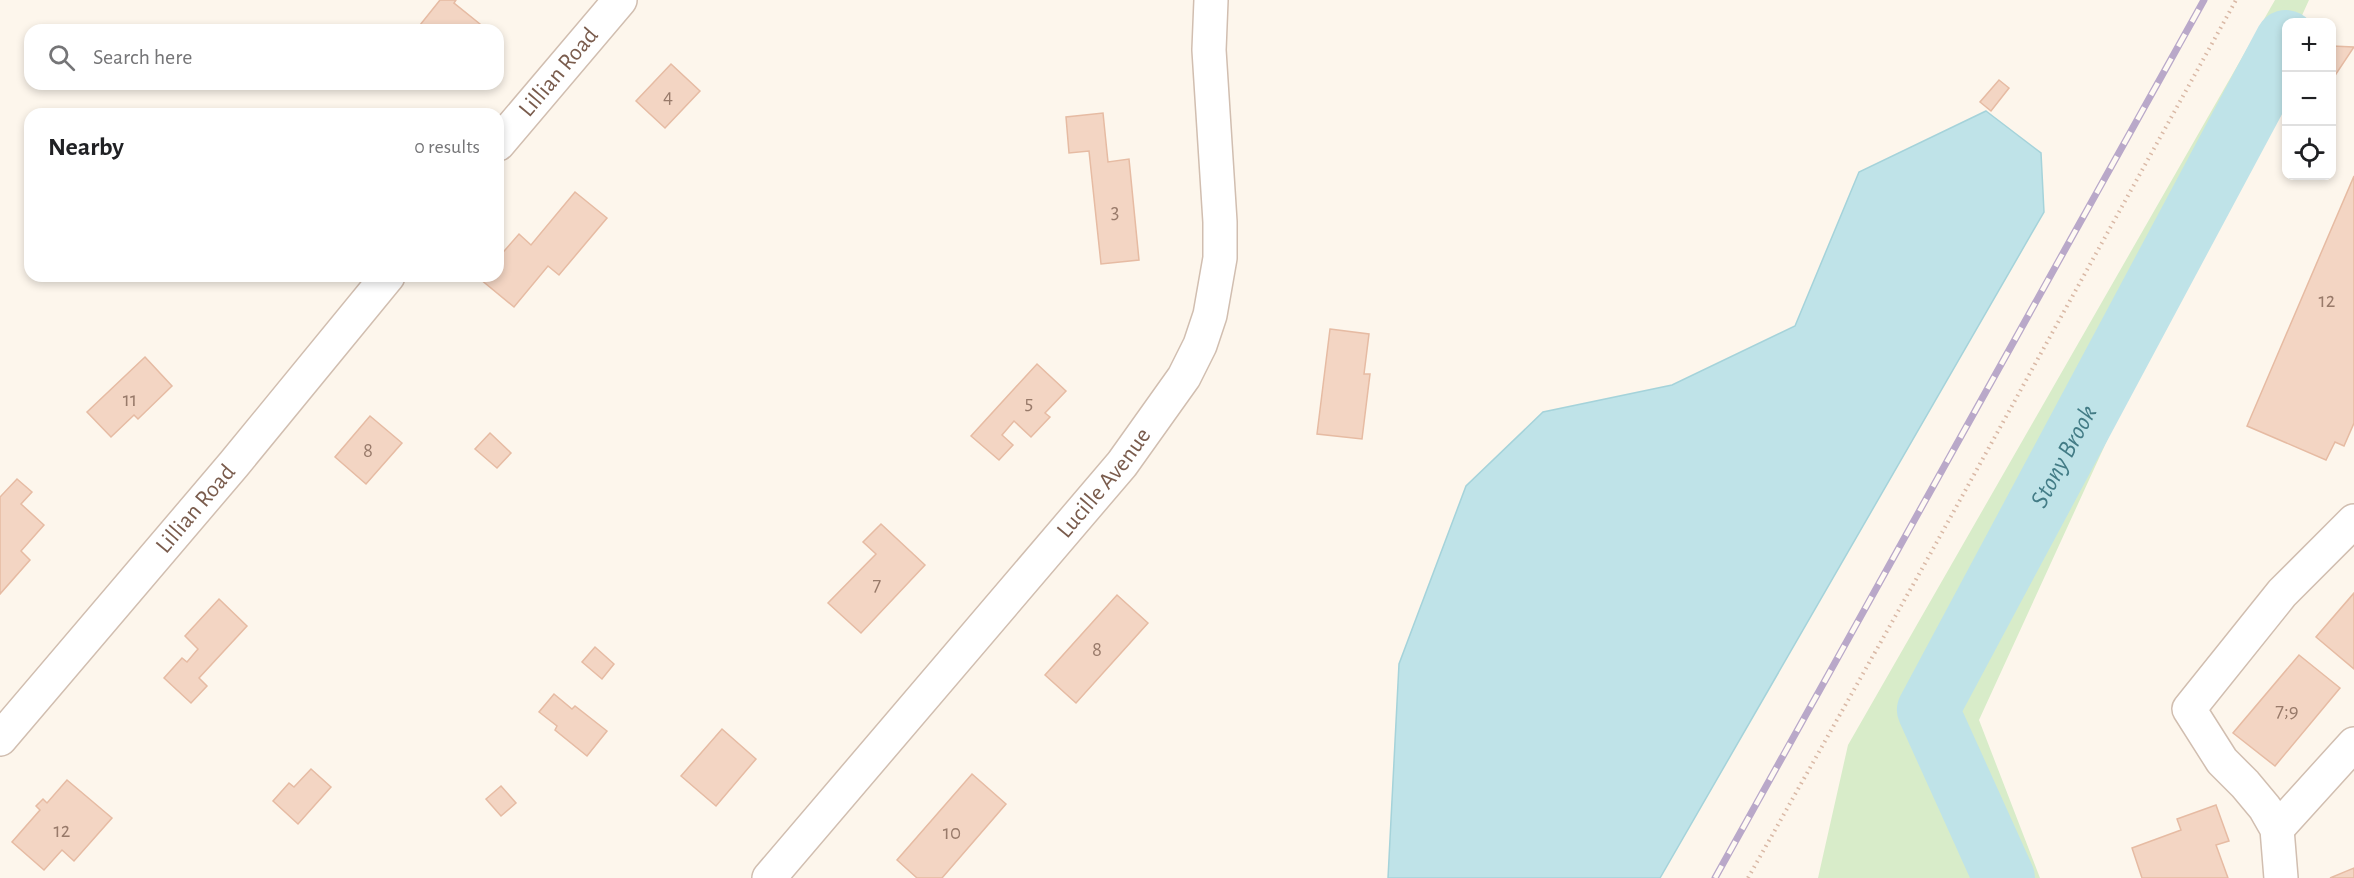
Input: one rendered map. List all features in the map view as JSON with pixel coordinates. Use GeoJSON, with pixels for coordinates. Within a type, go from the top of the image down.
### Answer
{"type":"FeatureCollection","features":[{"type":"Feature","properties":{"kind":"street","name":"Lillian Road"},"geometry":{"type":"LineString","coordinates":[[504,137],[620,0]]}},
{"type":"Feature","properties":{"kind":"street","name":"Lucille Avenue"},"geometry":{"type":"LineString","coordinates":[[769,878],[1122,464],[1184,377],[1200,345],[1210,315],[1220,258],[1220,222],[1209,50],[1211,0]]}},
{"type":"Feature","properties":{"kind":"street","name":"Lillian Road"},"geometry":{"type":"LineString","coordinates":[[0,740],[234,465],[383,282]]}},
{"type":"Feature","properties":{"kind":"street"},"geometry":{"type":"LineString","coordinates":[[2281,878],[2277,829],[2265,808],[2222,761],[2189,709],[2282,593],[2354,521]]}},
{"type":"Feature","properties":{"kind":"street"},"geometry":{"type":"LineString","coordinates":[[2277,829],[2354,744]]}},
{"type":"Feature","properties":{"kind":"path"},"geometry":{"type":"LineString","coordinates":[[1748,878],[2236,0]]}},
{"type":"Feature","properties":{"kind":"green space"},"geometry":{"type":"Polygon","coordinates":[[[2275,0],[2309,0],[2301,18],[2282,18],[2282,59],[1979,720],[2040,878],[1818,878],[1848,745],[2275,0]]]}},
{"type":"Feature","properties":{"kind":"water"},"geometry":{"type":"Polygon","coordinates":[[[1986,111],[2041,153],[2044,212],[1660,878],[1388,878],[1399,664],[1466,486],[1543,412],[1672,385],[1795,326],[1859,172],[1986,111]]]}},
{"type":"Feature","properties":{"kind":"building"},"geometry":{"type":"Polygon","coordinates":[[[440,0],[456,0],[454,3],[480,24],[421,24],[440,0]]]}},
{"type":"Feature","properties":{"kind":"building"},"geometry":{"type":"Polygon","coordinates":[[[2336,46],[2354,47],[2336,74],[2336,46]]]}},
{"type":"Feature","properties":{"kind":"building"},"geometry":{"type":"Polygon","coordinates":[[[671,64],[700,91],[665,128],[636,101],[671,64]]]}},
{"type":"Feature","properties":{"kind":"building"},"geometry":{"type":"Polygon","coordinates":[[[1999,80],[2009,88],[1991,111],[1980,102],[1999,80]]]}},
{"type":"Feature","properties":{"kind":"building"},"geometry":{"type":"Polygon","coordinates":[[[1103,113],[1108,162],[1129,159],[1139,260],[1101,264],[1089,151],[1069,153],[1066,117],[1103,113]]]}},
{"type":"Feature","properties":{"kind":"building"},"geometry":{"type":"Polygon","coordinates":[[[2354,176],[2354,423],[2344,446],[2335,442],[2326,460],[2247,426],[2354,176]]]}},
{"type":"Feature","properties":{"kind":"building"},"geometry":{"type":"Polygon","coordinates":[[[575,192],[607,218],[559,275],[548,266],[514,307],[484,282],[504,282],[504,251],[519,234],[531,245],[575,192]]]}},
{"type":"Feature","properties":{"kind":"building"},"geometry":{"type":"Polygon","coordinates":[[[1330,329],[1369,334],[1364,374],[1370,374],[1362,439],[1317,434],[1330,329]]]}},
{"type":"Feature","properties":{"kind":"building"},"geometry":{"type":"Polygon","coordinates":[[[145,357],[172,386],[138,419],[134,415],[111,437],[87,412],[145,357]]]}},
{"type":"Feature","properties":{"kind":"building"},"geometry":{"type":"Polygon","coordinates":[[[1037,364],[1066,391],[1045,413],[1050,417],[1031,437],[1014,421],[1002,435],[1013,445],[999,460],[971,436],[1037,364]]]}},
{"type":"Feature","properties":{"kind":"building"},"geometry":{"type":"Polygon","coordinates":[[[370,416],[402,443],[366,484],[335,457],[370,416]]]}},
{"type":"Feature","properties":{"kind":"building"},"geometry":{"type":"Polygon","coordinates":[[[490,433],[511,453],[497,468],[475,449],[490,433]]]}},
{"type":"Feature","properties":{"kind":"building"},"geometry":{"type":"Polygon","coordinates":[[[17,479],[32,492],[21,504],[44,525],[21,551],[30,560],[0,594],[0,497],[17,479]]]}},
{"type":"Feature","properties":{"kind":"building"},"geometry":{"type":"Polygon","coordinates":[[[881,524],[925,565],[861,633],[828,603],[876,554],[863,542],[881,524]]]}},
{"type":"Feature","properties":{"kind":"building"},"geometry":{"type":"Polygon","coordinates":[[[2354,593],[2354,669],[2316,637],[2354,593]]]}},
{"type":"Feature","properties":{"kind":"building"},"geometry":{"type":"Polygon","coordinates":[[[1117,595],[1148,623],[1076,703],[1045,675],[1117,595]]]}},
{"type":"Feature","properties":{"kind":"building"},"geometry":{"type":"Polygon","coordinates":[[[219,599],[247,626],[199,678],[207,686],[191,703],[164,678],[182,658],[187,662],[198,649],[185,636],[219,599]]]}},
{"type":"Feature","properties":{"kind":"building"},"geometry":{"type":"Polygon","coordinates":[[[595,647],[614,664],[602,679],[582,662],[595,647]]]}},
{"type":"Feature","properties":{"kind":"building"},"geometry":{"type":"Polygon","coordinates":[[[2299,655],[2340,688],[2275,766],[2233,733],[2299,655]]]}},
{"type":"Feature","properties":{"kind":"building"},"geometry":{"type":"Polygon","coordinates":[[[554,694],[572,709],[575,706],[607,731],[587,756],[555,730],[557,726],[539,712],[554,694]]]}},
{"type":"Feature","properties":{"kind":"building"},"geometry":{"type":"Polygon","coordinates":[[[722,729],[756,759],[716,806],[681,776],[722,729]]]}},
{"type":"Feature","properties":{"kind":"building"},"geometry":{"type":"Polygon","coordinates":[[[311,769],[331,787],[298,824],[273,801],[289,783],[294,787],[311,769]]]}},
{"type":"Feature","properties":{"kind":"building"},"geometry":{"type":"Polygon","coordinates":[[[972,774],[1006,804],[942,878],[917,878],[897,860],[972,774]]]}},
{"type":"Feature","properties":{"kind":"building"},"geometry":{"type":"Polygon","coordinates":[[[67,780],[112,818],[74,861],[62,850],[44,870],[12,842],[40,810],[36,806],[43,799],[47,803],[67,780]]]}},
{"type":"Feature","properties":{"kind":"building"},"geometry":{"type":"Polygon","coordinates":[[[501,786],[516,803],[501,816],[486,799],[501,786]]]}},
{"type":"Feature","properties":{"kind":"building"},"geometry":{"type":"Polygon","coordinates":[[[2216,805],[2229,841],[2216,845],[2228,878],[2142,878],[2132,848],[2181,830],[2177,819],[2216,805]]]}},
{"type":"Feature","properties":{"kind":"building"},"geometry":{"type":"Polygon","coordinates":[[[2354,868],[2354,878],[2330,878],[2354,868]]]}},
{"type":"Feature","properties":{"kind":"waterway","name":"Stony Brook"},"geometry":{"type":"LineString","coordinates":[[2004,878],[1928,710],[2282,48]]}},
{"type":"Feature","properties":{"kind":"railway"},"geometry":{"type":"LineString","coordinates":[[1715,878],[2204,0]]}}]}
